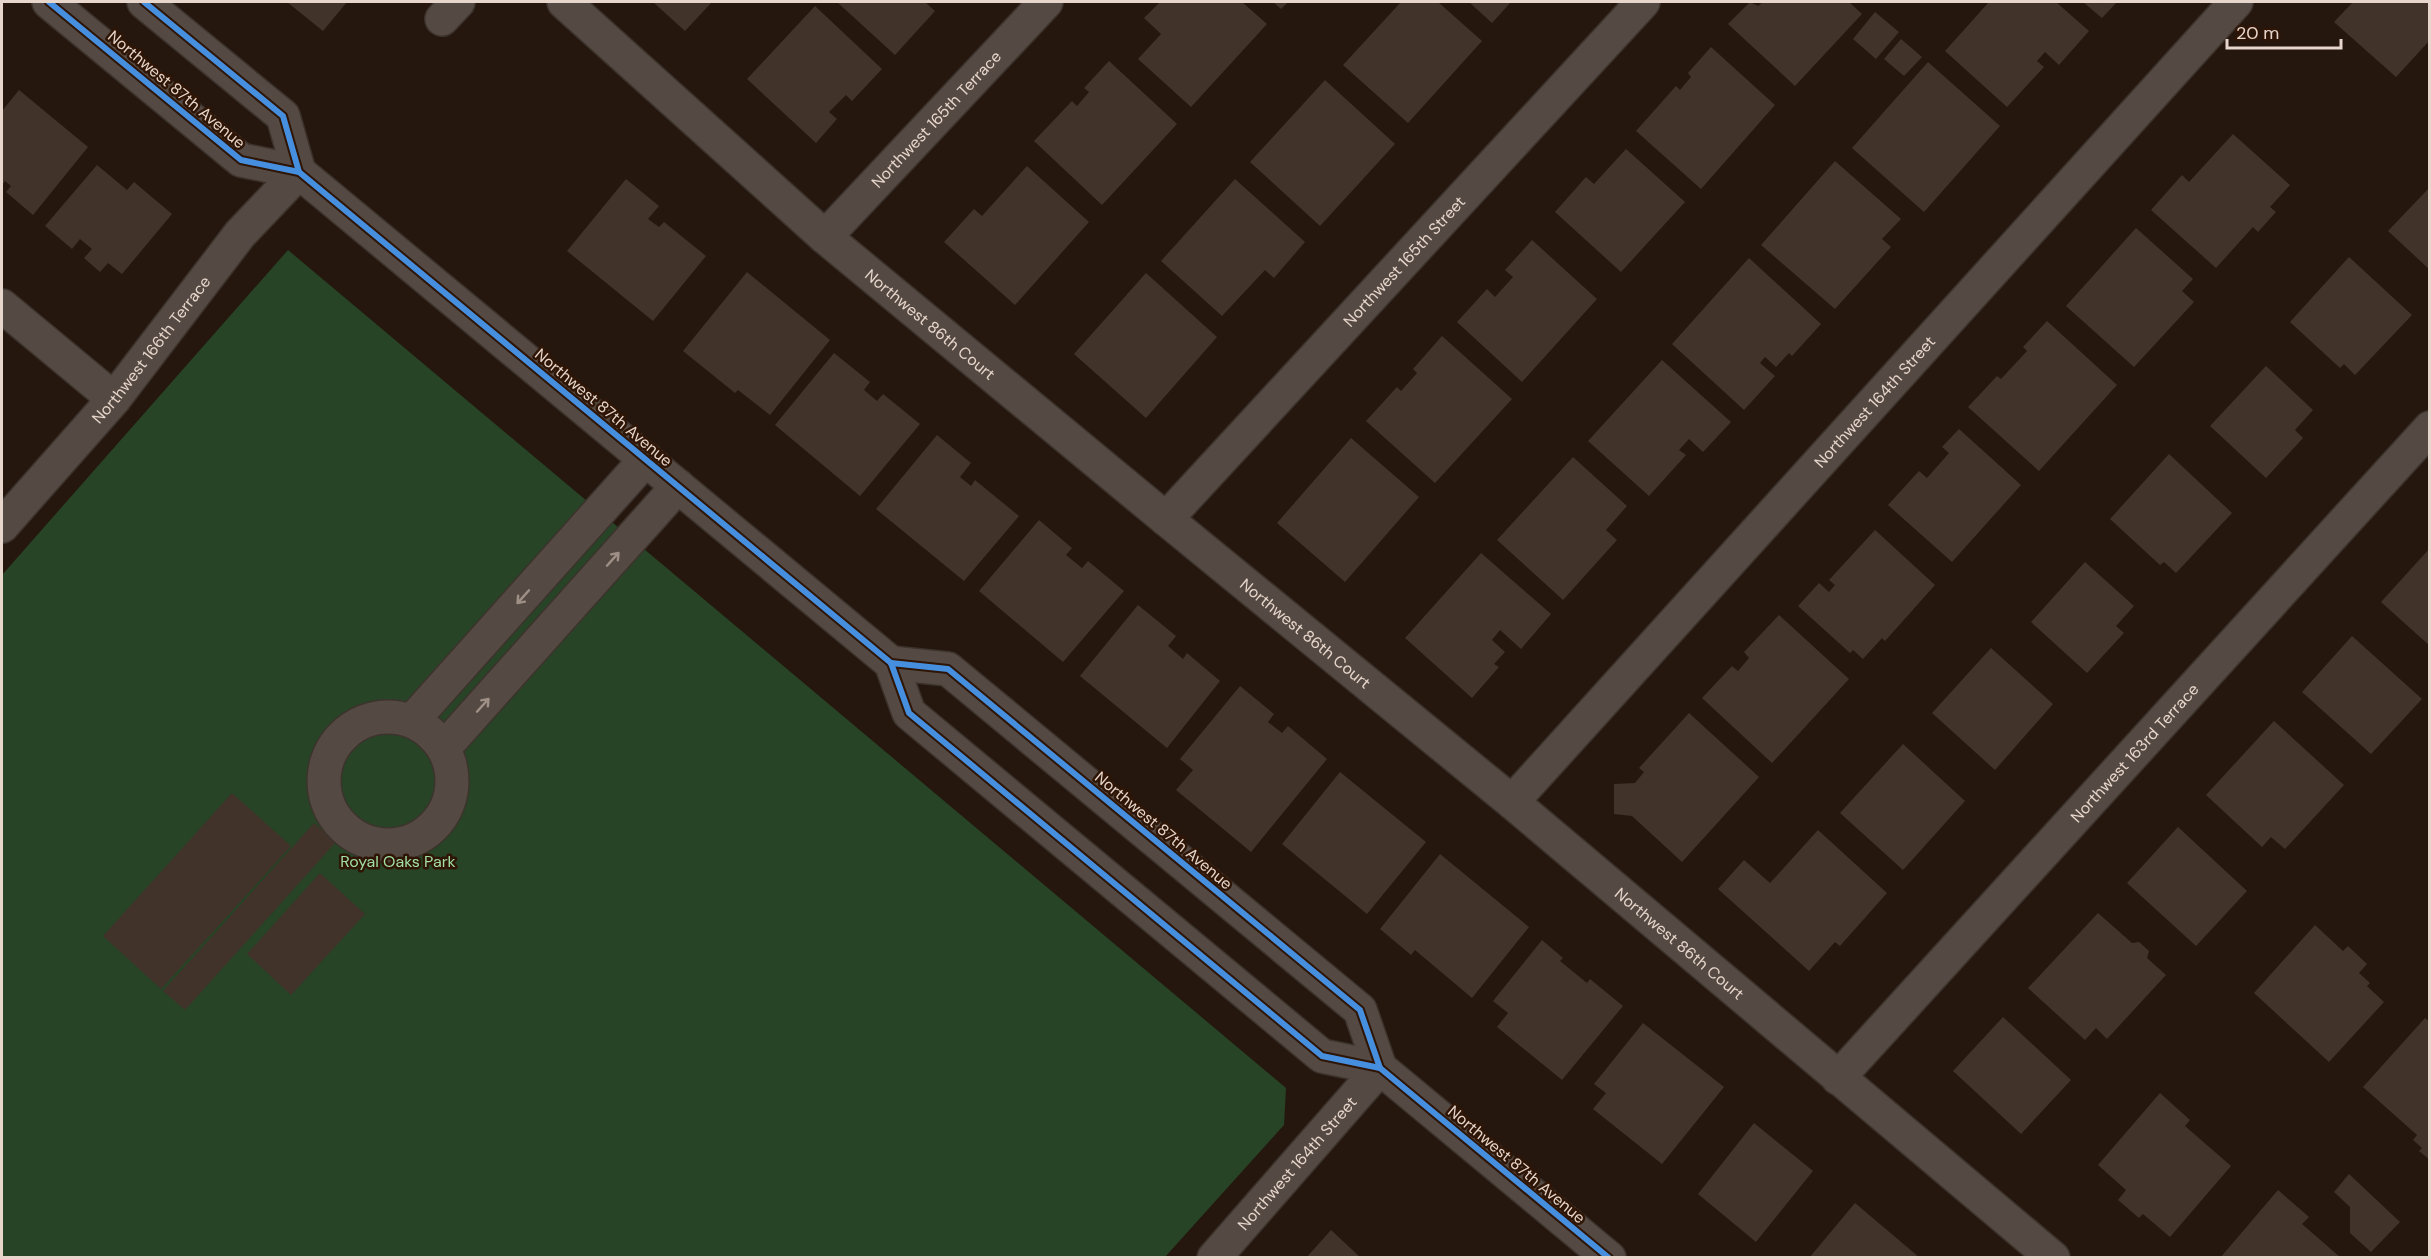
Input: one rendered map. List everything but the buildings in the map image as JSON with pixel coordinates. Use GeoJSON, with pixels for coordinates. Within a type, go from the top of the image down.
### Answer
{"type":"FeatureCollection","features":[{"type":"Feature","properties":{"kind":"street","name":"Northwest 87th Avenue"},"geometry":{"type":"LineString","coordinates":[[49,2],[241,160],[299,172],[891,663],[909,713],[1322,1056],[1380,1068],[1609,1257]]}},
{"type":"Feature","properties":{"kind":"street"},"geometry":{"type":"LineString","coordinates":[[144,2],[283,116],[299,172]]}},
{"type":"Feature","properties":{"kind":"street","name":"Northwest 86th Court"},"geometry":{"type":"LineString","coordinates":[[564,2],[825,237],[1512,802],[2053,1257]]}},
{"type":"Feature","properties":{"kind":"street","name":"Northwest 165th Terrace"},"geometry":{"type":"LineString","coordinates":[[825,237],[1046,2]]}},
{"type":"Feature","properties":{"kind":"street","name":"Northwest 165th Street"},"geometry":{"type":"LineString","coordinates":[[1166,519],[1643,2]]}},
{"type":"Feature","properties":{"kind":"street","name":"Northwest 164th Street"},"geometry":{"type":"LineString","coordinates":[[1512,802],[2236,2]]}},
{"type":"Feature","properties":{"kind":"street","name":"Northwest 166th Terrace"},"geometry":{"type":"LineString","coordinates":[[2,526],[114,399],[240,234],[299,172]]}},
{"type":"Feature","properties":{"kind":"street"},"geometry":{"type":"LineString","coordinates":[[2,306],[114,399]]}},
{"type":"Feature","properties":{"kind":"street","name":"Northwest 163rd Terrace"},"geometry":{"type":"LineString","coordinates":[[1838,1078],[2430,428]]}},
{"type":"Feature","properties":{"kind":"street"},"geometry":{"type":"LineString","coordinates":[[412,721],[646,459]]}},
{"type":"Feature","properties":{"kind":"street"},"geometry":{"type":"LineString","coordinates":[[444,748],[678,486]]}},
{"type":"Feature","properties":{"kind":"street"},"geometry":{"type":"LineString","coordinates":[[546,571],[577,599]]}},
{"type":"Feature","properties":{"kind":"street","name":"Northwest 87th Avenue"},"geometry":{"type":"LineString","coordinates":[[891,663],[948,669],[1360,1010],[1380,1068]]}},
{"type":"Feature","properties":{"kind":"street"},"geometry":{"type":"LineString","coordinates":[[382,717],[412,721],[432,734],[444,748],[450,765],[451,792],[441,818],[429,832],[395,845],[377,845],[359,839],[344,829],[333,814],[326,797],[324,779],[328,761],[336,745],[348,731],[364,722],[382,717]]}},
{"type":"Feature","properties":{"kind":"street","name":"Northwest 164th Street"},"geometry":{"type":"LineString","coordinates":[[1214,1257],[1380,1068]]}},
{"type":"Feature","properties":{"kind":"green space","name":"Royal Oaks Park"},"geometry":{"type":"Polygon","coordinates":[[[288,250],[1286,1088],[1284,1125],[1165,1257],[2,1258],[2,575],[288,250]]]}},
{"type":"Feature","properties":{"kind":"cycle path"},"geometry":{"type":"LineString","coordinates":[[49,2],[241,160],[299,172],[891,663],[909,713],[1322,1056],[1380,1068],[1609,1258]]}},
{"type":"Feature","properties":{"kind":"cycle path"},"geometry":{"type":"LineString","coordinates":[[144,2],[283,116],[299,172]]}},
{"type":"Feature","properties":{"kind":"cycle path"},"geometry":{"type":"LineString","coordinates":[[891,663],[948,669],[1360,1010],[1380,1068]]}}]}
